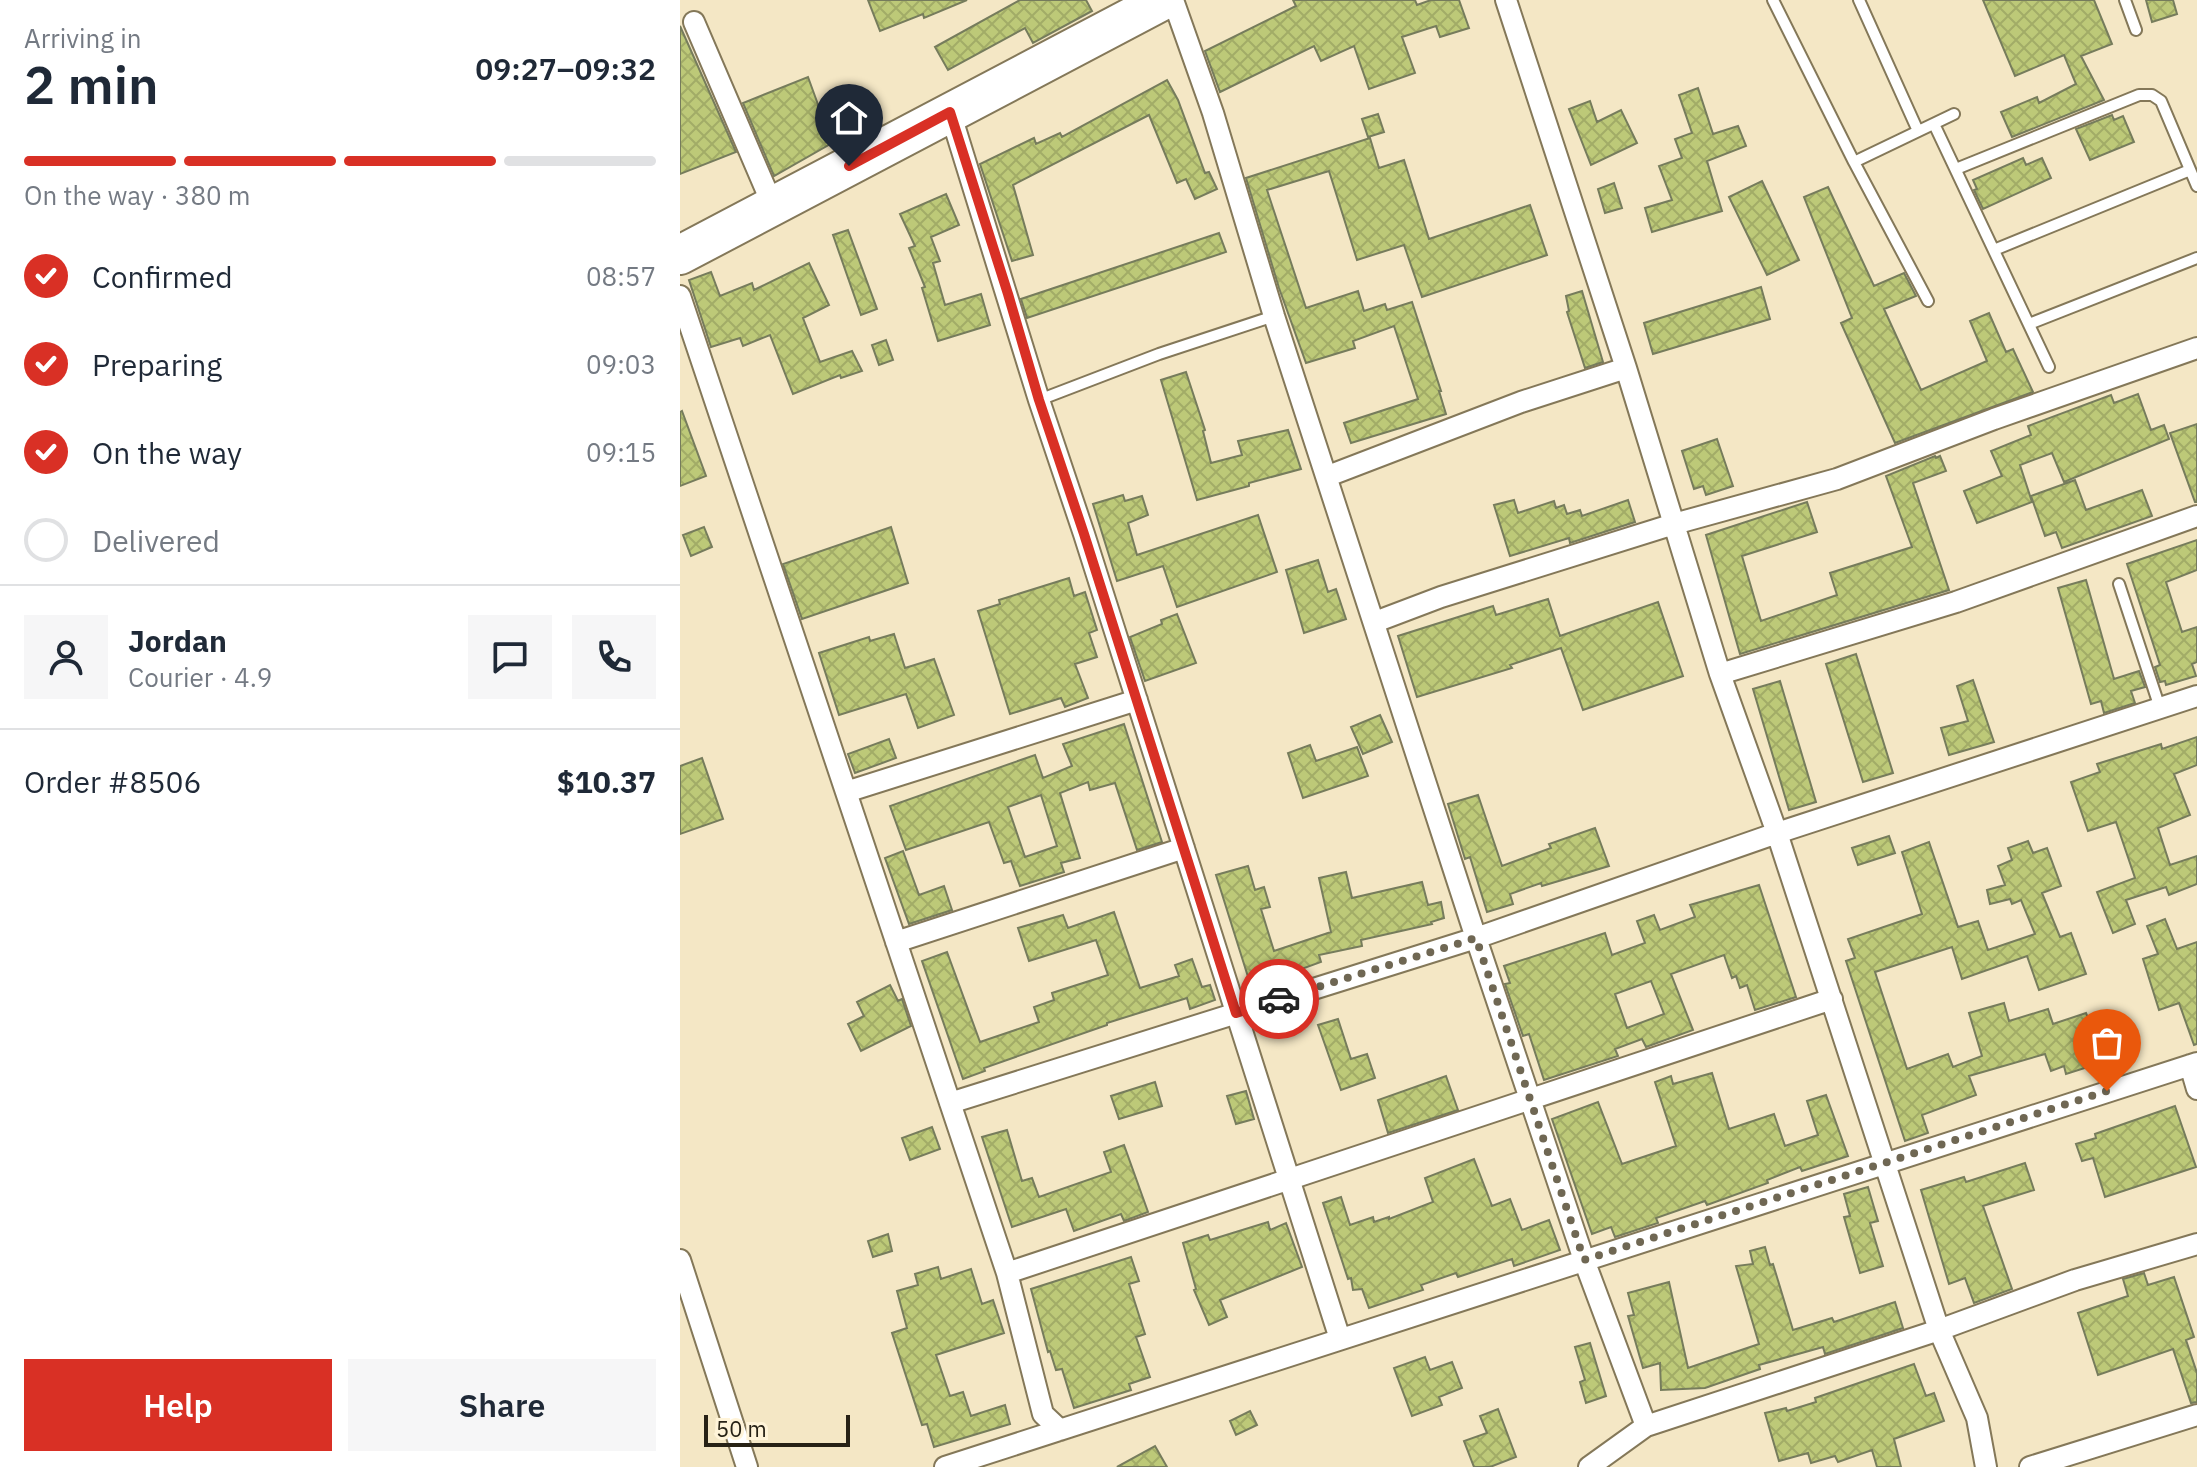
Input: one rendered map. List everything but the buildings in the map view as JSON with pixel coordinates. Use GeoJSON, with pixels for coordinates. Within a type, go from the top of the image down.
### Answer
{"type":"FeatureCollection","features":[{"type":"Feature","properties":{"kind":"highway"},"geometry":{"type":"LineString","coordinates":[[680,255],[1164,0]]}},
{"type":"Feature","properties":{"kind":"street"},"geometry":{"type":"LineString","coordinates":[[1173,0],[1213,113],[1274,316],[1476,938],[1584,1260],[1646,1426]]}},
{"type":"Feature","properties":{"kind":"street"},"geometry":{"type":"LineString","coordinates":[[1506,0],[1626,368],[1720,674],[1777,833],[1939,1330],[1977,1418],[1986,1467]]}},
{"type":"Feature","properties":{"kind":"street"},"geometry":{"type":"LineString","coordinates":[[694,22],[773,206]]}},
{"type":"Feature","properties":{"kind":"street"},"geometry":{"type":"LineString","coordinates":[[950,112],[1039,400],[1340,1339]]}},
{"type":"Feature","properties":{"kind":"street"},"geometry":{"type":"LineString","coordinates":[[680,296],[1007,1273],[1043,1414],[1060,1430]]}},
{"type":"Feature","properties":{"kind":"street"},"geometry":{"type":"LineString","coordinates":[[1375,622],[1441,597],[1674,524],[1837,479],[1994,419],[2197,348]]}},
{"type":"Feature","properties":{"kind":"street"},"geometry":{"type":"LineString","coordinates":[[1328,476],[1521,402],[1626,368]]}},
{"type":"Feature","properties":{"kind":"street"},"geometry":{"type":"LineString","coordinates":[[1720,674],[1956,602],[2197,516]]}},
{"type":"Feature","properties":{"kind":"street"},"geometry":{"type":"LineString","coordinates":[[950,1103],[1476,938],[1777,833],[2197,696]]}},
{"type":"Feature","properties":{"kind":"street"},"geometry":{"type":"LineString","coordinates":[[846,792],[1137,700]]}},
{"type":"Feature","properties":{"kind":"street"},"geometry":{"type":"LineString","coordinates":[[896,942],[1184,848]]}},
{"type":"Feature","properties":{"kind":"street"},"geometry":{"type":"LineString","coordinates":[[1007,1273],[1832,999]]}},
{"type":"Feature","properties":{"kind":"street"},"geometry":{"type":"LineString","coordinates":[[945,1467],[2194,1064],[2197,1089]]}},
{"type":"Feature","properties":{"kind":"street"},"geometry":{"type":"LineString","coordinates":[[1589,1467],[1646,1426],[1939,1330],[2075,1280],[2197,1244]]}},
{"type":"Feature","properties":{"kind":"street"},"geometry":{"type":"LineString","coordinates":[[680,1260],[747,1467]]}},
{"type":"Feature","properties":{"kind":"street"},"geometry":{"type":"LineString","coordinates":[[2030,1467],[2197,1415]]}},
{"type":"Feature","properties":{"kind":"lane"},"geometry":{"type":"LineString","coordinates":[[1773,0],[1928,301]]}},
{"type":"Feature","properties":{"kind":"lane"},"geometry":{"type":"LineString","coordinates":[[1859,0],[1918,131]]}},
{"type":"Feature","properties":{"kind":"lane"},"geometry":{"type":"LineString","coordinates":[[2125,0],[2136,30]]}},
{"type":"Feature","properties":{"kind":"lane"},"geometry":{"type":"LineString","coordinates":[[1956,169],[2139,95],[2152,95],[2161,101],[2197,186]]}},
{"type":"Feature","properties":{"kind":"lane"},"geometry":{"type":"LineString","coordinates":[[1854,162],[1954,114]]}},
{"type":"Feature","properties":{"kind":"lane"},"geometry":{"type":"LineString","coordinates":[[1934,124],[2049,367]]}},
{"type":"Feature","properties":{"kind":"lane"},"geometry":{"type":"LineString","coordinates":[[1994,250],[2190,170]]}},
{"type":"Feature","properties":{"kind":"lane"},"geometry":{"type":"LineString","coordinates":[[2029,324],[2197,258]]}},
{"type":"Feature","properties":{"kind":"lane"},"geometry":{"type":"LineString","coordinates":[[1039,400],[1159,354],[1274,316]]}},
{"type":"Feature","properties":{"kind":"lane"},"geometry":{"type":"LineString","coordinates":[[2119,584],[2160,708]]}},
{"type":"Feature","properties":{"kind":"way so far"},"geometry":{"type":"LineString","coordinates":[[1279,999],[1476,938],[1584,1260],[2107,1091]]}},
{"type":"Feature","properties":{"kind":"route"},"geometry":{"type":"LineString","coordinates":[[849,166],[950,112],[1236,1013],[1279,999]]}}]}
